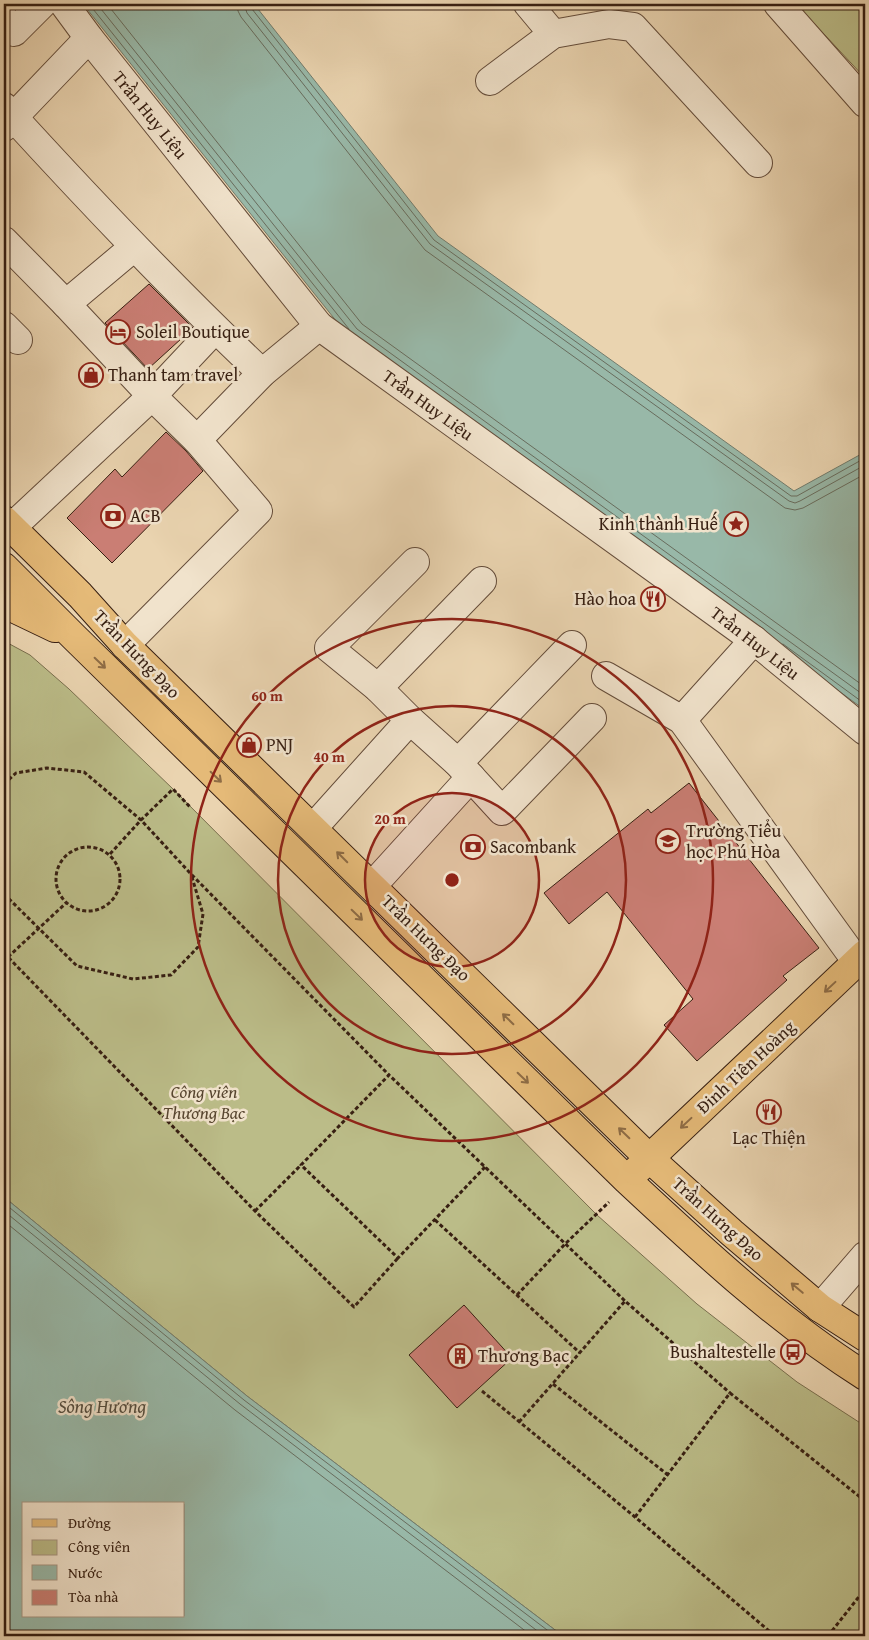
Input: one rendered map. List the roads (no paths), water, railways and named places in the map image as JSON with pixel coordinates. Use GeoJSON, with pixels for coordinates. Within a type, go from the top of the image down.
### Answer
{"type":"FeatureCollection","features":[{"type":"Feature","properties":{"kind":"main road","name":"Trần Hưng Đạo"},"geometry":{"type":"LineString","coordinates":[[8,523],[80,595],[126,645],[649,1158],[732,1233],[820,1308],[865,1337]]}},
{"type":"Feature","properties":{"kind":"main road","name":"Trần Hưng Đạo"},"geometry":{"type":"LineString","coordinates":[[4,567],[74,638],[627,1180],[715,1262],[829,1354],[865,1376]]}},
{"type":"Feature","properties":{"kind":"main road"},"geometry":{"type":"LineString","coordinates":[[4,606],[9,606],[74,638]]}},
{"type":"Feature","properties":{"kind":"main road","name":"Đinh Tiên Hoàng"},"geometry":{"type":"LineString","coordinates":[[627,1180],[861,958]]}},
{"type":"Feature","properties":{"kind":"street"},"geometry":{"type":"LineString","coordinates":[[4,19],[14,32],[42,4]]}},
{"type":"Feature","properties":{"kind":"street","name":"Trần Huy Liệu"},"geometry":{"type":"LineString","coordinates":[[64,4],[89,38],[319,326],[754,640],[865,731]]}},
{"type":"Feature","properties":{"kind":"street"},"geometry":{"type":"LineString","coordinates":[[528,4],[553,34]]}},
{"type":"Feature","properties":{"kind":"street"},"geometry":{"type":"LineString","coordinates":[[609,24],[629,4]]}},
{"type":"Feature","properties":{"kind":"street"},"geometry":{"type":"LineString","coordinates":[[778,4],[865,103]]}},
{"type":"Feature","properties":{"kind":"street"},"geometry":{"type":"LineString","coordinates":[[490,81],[553,34],[609,24],[633,27],[758,163]]}},
{"type":"Feature","properties":{"kind":"street"},"geometry":{"type":"LineString","coordinates":[[89,38],[7,117],[215,329],[262,373]]}},
{"type":"Feature","properties":{"kind":"street"},"geometry":{"type":"LineString","coordinates":[[4,241],[152,396],[197,440],[258,511],[126,645]]}},
{"type":"Feature","properties":{"kind":"street"},"geometry":{"type":"LineString","coordinates":[[66,304],[134,247]]}},
{"type":"Feature","properties":{"kind":"street"},"geometry":{"type":"LineString","coordinates":[[197,440],[262,373],[319,326]]}},
{"type":"Feature","properties":{"kind":"street"},"geometry":{"type":"LineString","coordinates":[[8,523],[152,396],[215,329]]}},
{"type":"Feature","properties":{"kind":"street"},"geometry":{"type":"LineString","coordinates":[[415,562],[329,648],[378,688],[465,770],[502,811],[592,718]]}},
{"type":"Feature","properties":{"kind":"street"},"geometry":{"type":"LineString","coordinates":[[378,688],[482,581]]}},
{"type":"Feature","properties":{"kind":"street"},"geometry":{"type":"LineString","coordinates":[[682,720],[754,640]]}},
{"type":"Feature","properties":{"kind":"street"},"geometry":{"type":"LineString","coordinates":[[372,886],[465,770],[572,646]]}},
{"type":"Feature","properties":{"kind":"street"},"geometry":{"type":"LineString","coordinates":[[606,676],[682,720],[861,958]]}},
{"type":"Feature","properties":{"kind":"street"},"geometry":{"type":"LineString","coordinates":[[313,828],[410,720]]}},
{"type":"Feature","properties":{"kind":"street"},"geometry":{"type":"LineString","coordinates":[[820,1308],[865,1256]]}},
{"type":"Feature","properties":{"kind":"water"},"geometry":{"type":"Polygon","coordinates":[[[83,4],[254,4],[438,236],[794,491],[865,452],[865,710],[349,337],[83,4]]]}},
{"type":"Feature","properties":{"kind":"water","name":"Sông Hương"},"geometry":{"type":"Polygon","coordinates":[[[4,1197],[247,1396],[563,1636],[4,1636],[4,1197]]]}},
{"type":"Feature","properties":{"kind":"place","name":"Soleil Boutique"},"geometry":{"type":"Point","coordinates":[118,332]}},
{"type":"Feature","properties":{"kind":"place","name":"Thanh tam travel"},"geometry":{"type":"Point","coordinates":[91,375]}},
{"type":"Feature","properties":{"kind":"place","name":"ACB"},"geometry":{"type":"Point","coordinates":[113,516]}},
{"type":"Feature","properties":{"kind":"place","name":"Kinh thành Huế"},"geometry":{"type":"Point","coordinates":[736,524]}},
{"type":"Feature","properties":{"kind":"place","name":"Hào hoa"},"geometry":{"type":"Point","coordinates":[653,599]}},
{"type":"Feature","properties":{"kind":"place","name":"PNJ"},"geometry":{"type":"Point","coordinates":[249,745]}},
{"type":"Feature","properties":{"kind":"place","name":"Trường Tiểu học Phú Hòa"},"geometry":{"type":"Point","coordinates":[668,841]}},
{"type":"Feature","properties":{"kind":"place","name":"Sacombank"},"geometry":{"type":"Point","coordinates":[473,847]}},
{"type":"Feature","properties":{"kind":"place","name":"Lạc Thiện"},"geometry":{"type":"Point","coordinates":[769,1112]}},
{"type":"Feature","properties":{"kind":"place","name":"Bushaltestelle"},"geometry":{"type":"Point","coordinates":[793,1352]}},
{"type":"Feature","properties":{"kind":"place","name":"Thương Bạc"},"geometry":{"type":"Point","coordinates":[460,1356]}},
{"type":"Feature","properties":{"kind":"park label","name":"Công viên Thương Bạc"},"geometry":{"type":"Point","coordinates":[204,1102]}}]}
